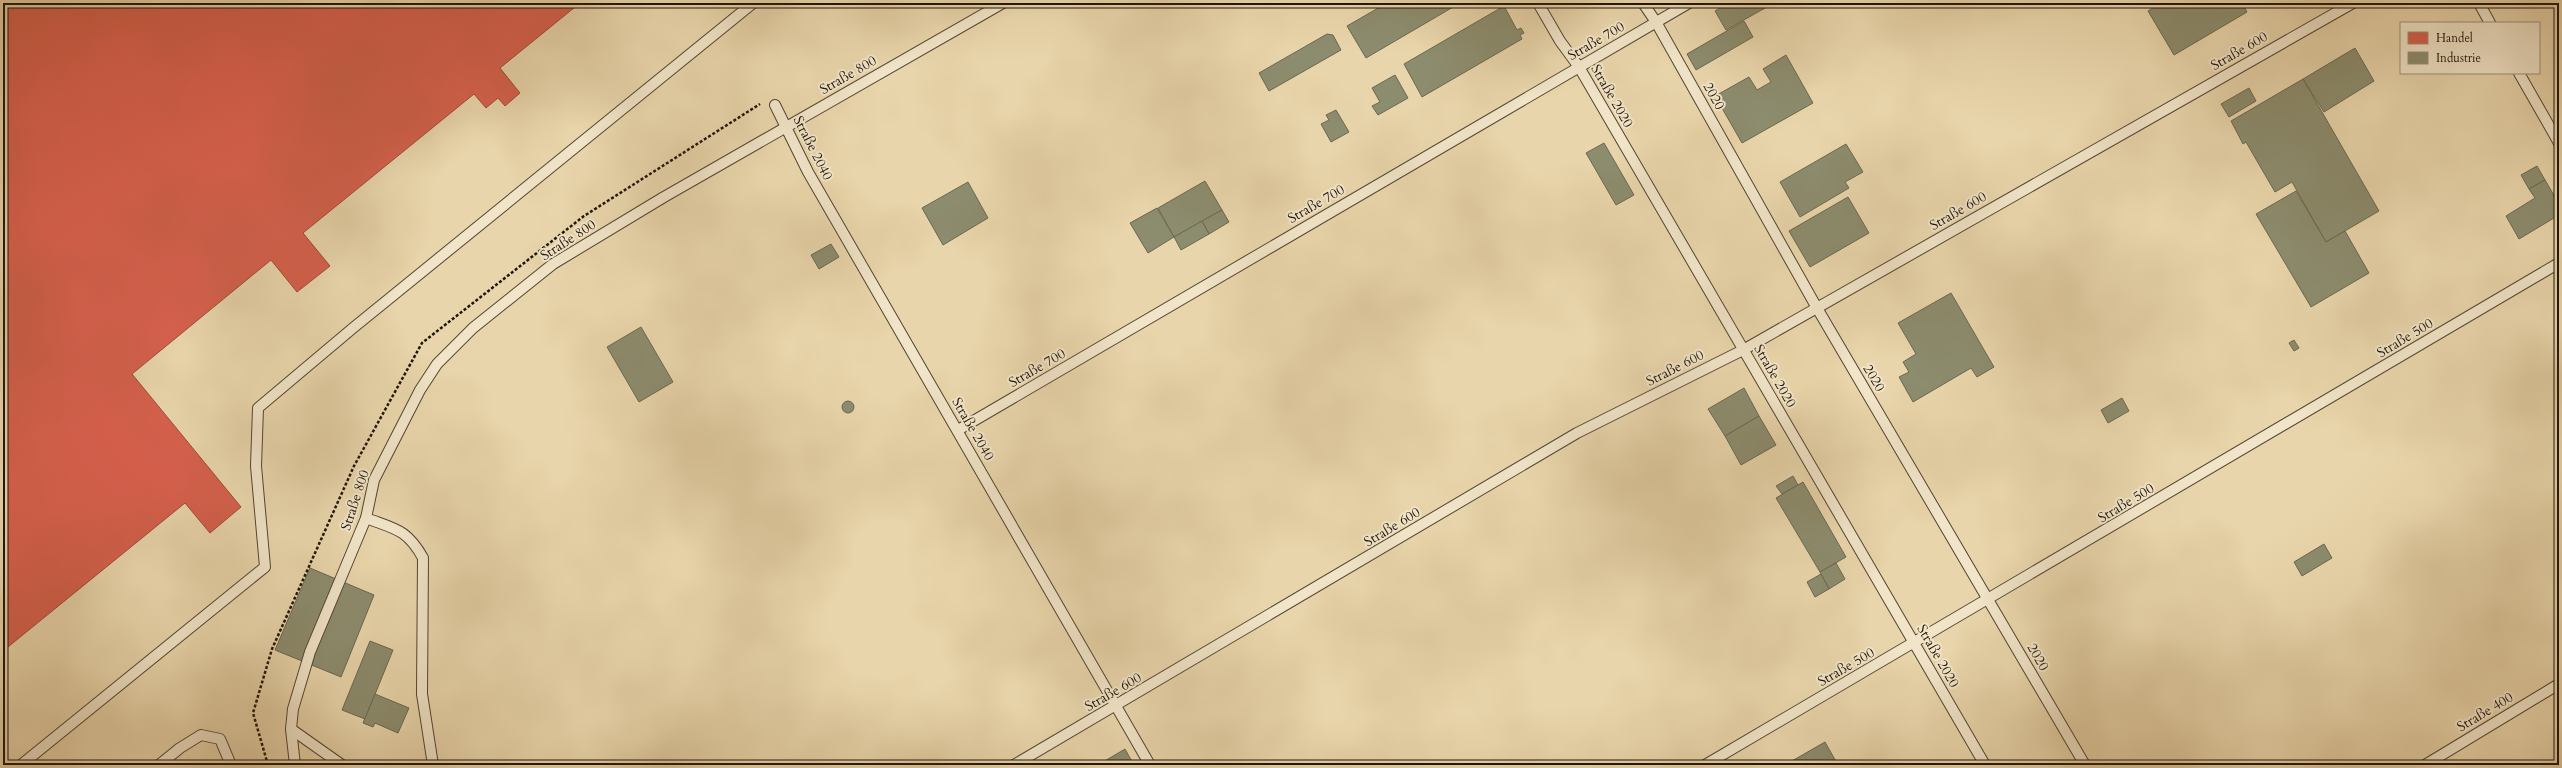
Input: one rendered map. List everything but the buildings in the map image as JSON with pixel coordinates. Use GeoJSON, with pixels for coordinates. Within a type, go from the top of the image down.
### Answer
{"type":"FeatureCollection","features":[{"type":"Feature","properties":{"kind":"lane"},"geometry":{"type":"LineString","coordinates":[[22,765],[265,567],[256,466],[258,408],[383,303],[752,3]]}},
{"type":"Feature","properties":{"kind":"lane","name":"Straße 800"},"geometry":{"type":"LineString","coordinates":[[295,765],[291,730],[296,697],[310,652],[366,518],[374,480],[420,390],[437,364],[473,328],[554,264],[664,196],[1003,3]]}},
{"type":"Feature","properties":{"kind":"lane","name":"Straße 2020"},"geometry":{"type":"LineString","coordinates":[[1538,3],[1560,41],[1579,67],[1985,765]]}},
{"type":"Feature","properties":{"kind":"lane","name":"2020"},"geometry":{"type":"LineString","coordinates":[[1643,3],[1656,22],[1817,308],[2085,765]]}},
{"type":"Feature","properties":{"kind":"lane","name":"Straße 700"},"geometry":{"type":"LineString","coordinates":[[958,430],[1689,3]]}},
{"type":"Feature","properties":{"kind":"lane","name":"Straße 600"},"geometry":{"type":"LineString","coordinates":[[1014,765],[1577,433],[1743,350],[2353,3]]}},
{"type":"Feature","properties":{"kind":"lane"},"geometry":{"type":"LineString","coordinates":[[2479,3],[2489,22]]}},
{"type":"Feature","properties":{"kind":"lane"},"geometry":{"type":"LineString","coordinates":[[2520,74],[2559,143]]}},
{"type":"Feature","properties":{"kind":"lane","name":"Straße 2040"},"geometry":{"type":"LineString","coordinates":[[775,105],[804,165],[1150,765]]}},
{"type":"Feature","properties":{"kind":"lane","name":"Straße 500"},"geometry":{"type":"LineString","coordinates":[[1705,765],[1989,600],[2559,263]]}},
{"type":"Feature","properties":{"kind":"lane"},"geometry":{"type":"LineString","coordinates":[[366,518],[399,530],[414,541],[423,558],[422,694],[433,765]]}},
{"type":"Feature","properties":{"kind":"lane","name":"Straße 400"},"geometry":{"type":"LineString","coordinates":[[2425,765],[2559,684]]}},
{"type":"Feature","properties":{"kind":"lane"},"geometry":{"type":"LineString","coordinates":[[291,730],[342,765]]}},
{"type":"Feature","properties":{"kind":"lane"},"geometry":{"type":"LineString","coordinates":[[158,765],[180,748],[201,735],[220,739],[231,765]]}},
{"type":"Feature","properties":{"kind":"path"},"geometry":{"type":"LineString","coordinates":[[268,765],[253,713],[272,649]]}}]}
